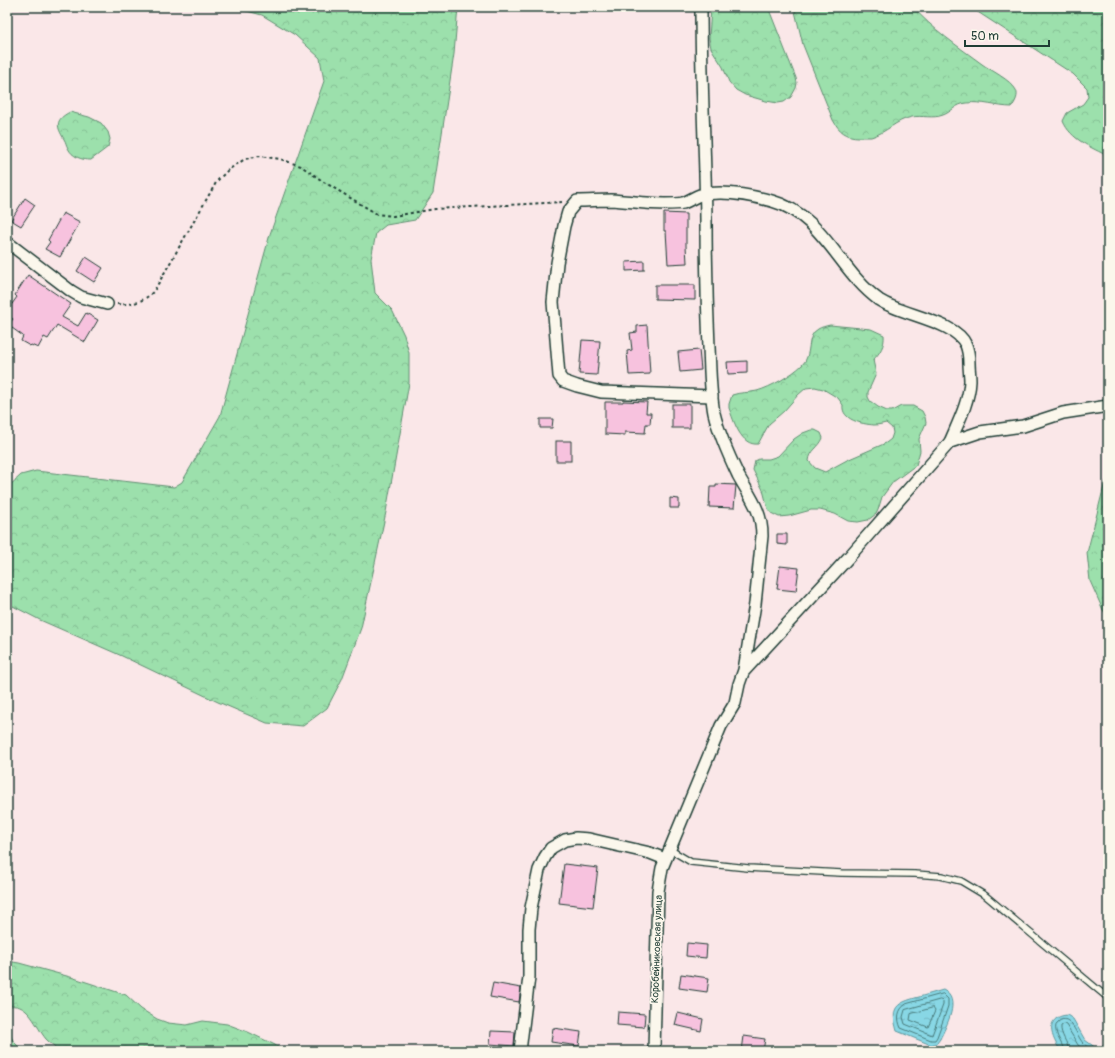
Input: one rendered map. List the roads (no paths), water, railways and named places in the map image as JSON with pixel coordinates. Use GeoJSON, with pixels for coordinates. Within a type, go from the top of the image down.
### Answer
{"type":"FeatureCollection","features":[{"type":"Feature","properties":{"kind":"street","name":"Коробейниковская улица"},"geometry":{"type":"LineString","coordinates":[[654,1051],[658,891],[662,868],[722,726],[735,703],[744,670],[762,536],[762,525],[759,512],[722,439],[714,413],[712,396],[706,293],[706,194],[701,7]]}},
{"type":"Feature","properties":{"kind":"street"},"geometry":{"type":"LineString","coordinates":[[712,396],[601,392],[563,381],[559,376],[553,302],[557,263],[568,212],[577,201],[608,200],[663,204],[683,203],[706,194],[751,196],[773,201],[785,206],[811,224],[826,238],[861,284],[880,301],[913,316],[940,325],[957,334],[966,345],[969,359],[970,382],[965,405],[950,442],[848,558],[744,670]]}},
{"type":"Feature","properties":{"kind":"street"},"geometry":{"type":"LineString","coordinates":[[7,242],[81,297],[107,304]]}},
{"type":"Feature","properties":{"kind":"street"},"geometry":{"type":"LineString","coordinates":[[950,442],[980,432],[1022,426],[1063,413],[1108,406]]}},
{"type":"Feature","properties":{"kind":"street"},"geometry":{"type":"LineString","coordinates":[[520,1051],[529,977],[529,929],[531,908],[539,870],[551,848],[565,840],[576,838],[589,839],[650,853],[667,854]]}},
{"type":"Feature","properties":{"kind":"lane"},"geometry":{"type":"LineString","coordinates":[[667,854],[691,862],[748,868],[841,873],[915,874],[941,876],[961,881],[986,896],[1108,998]]}},
{"type":"Feature","properties":{"kind":"water"},"geometry":{"type":"Polygon","coordinates":[[[943,990],[949,994],[952,1006],[949,1020],[937,1043],[931,1045],[897,1031],[894,1016],[897,1007],[900,1004],[911,999],[943,990]]]}},
{"type":"Feature","properties":{"kind":"water"},"geometry":{"type":"Polygon","coordinates":[[[1067,1015],[1073,1019],[1085,1040],[1100,1051],[1061,1051],[1052,1034],[1052,1024],[1060,1017],[1067,1015]]]}}]}
